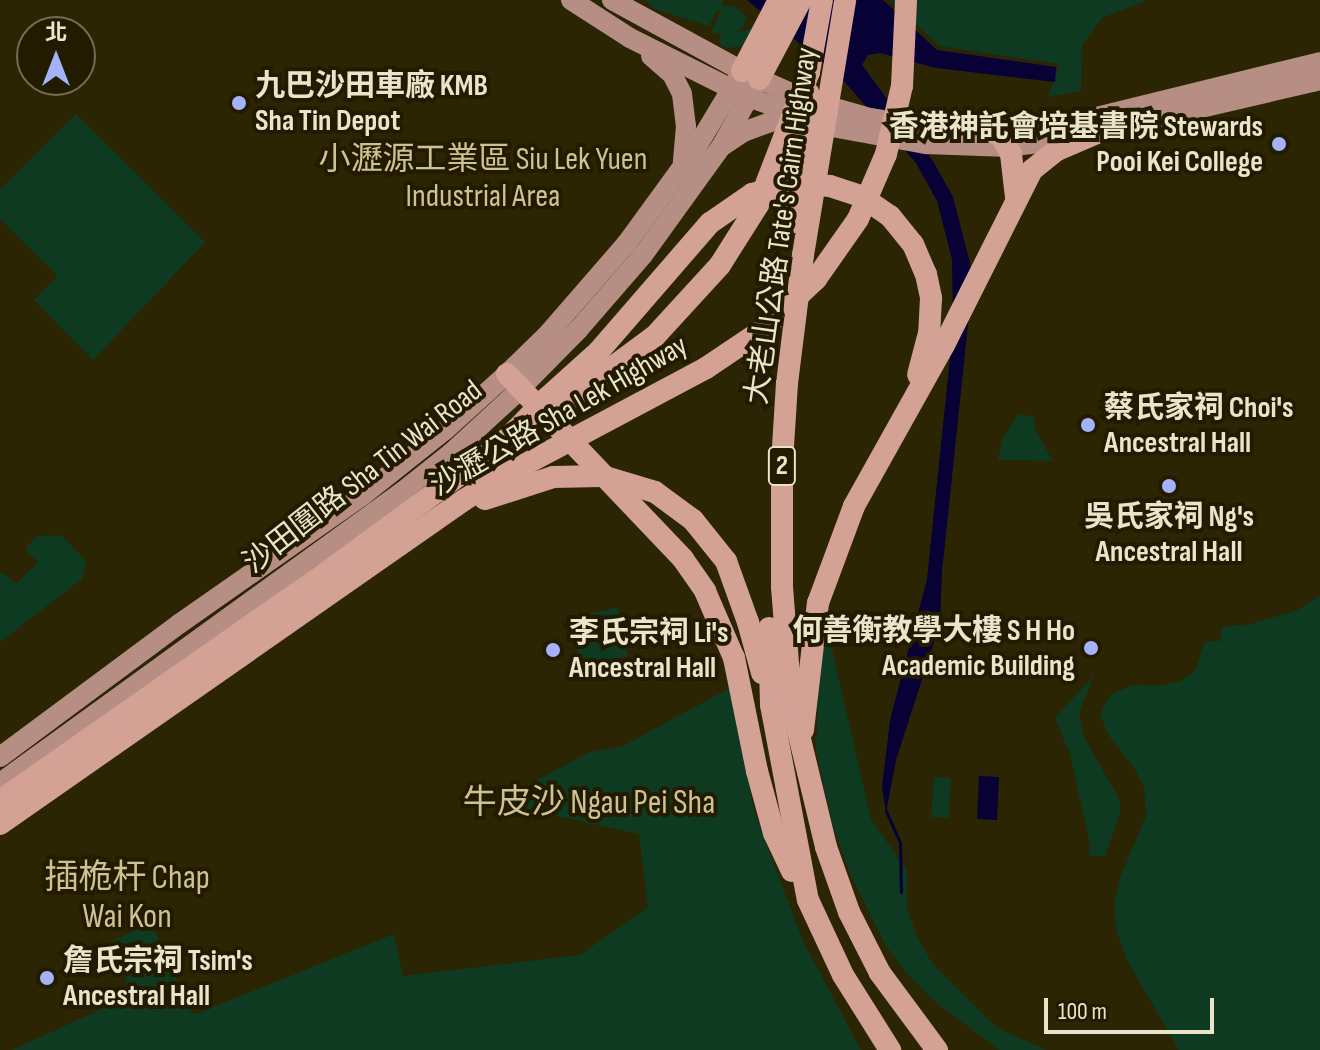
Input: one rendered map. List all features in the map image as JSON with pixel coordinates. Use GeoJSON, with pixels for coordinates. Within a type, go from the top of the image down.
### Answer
{"type":"FeatureCollection","features":[{"type":"Feature","properties":{"kind":"highway"},"geometry":{"type":"LineString","coordinates":[[767,44],[779,0]]}},
{"type":"Feature","properties":{"kind":"highway"},"geometry":{"type":"LineString","coordinates":[[745,84],[767,44],[801,0]]}},
{"type":"Feature","properties":{"kind":"highway","name":"大老山公路 Tate's Cairn Highway"},"geometry":{"type":"LineString","coordinates":[[822,0],[809,72],[807,120],[771,409],[766,547],[774,689],[808,900],[843,975],[890,1050]]}},
{"type":"Feature","properties":{"kind":"highway","name":"大老山公路 Tate's Cairn Highway"},"geometry":{"type":"LineString","coordinates":[[845,0],[803,255],[787,383],[774,689],[801,739],[818,818],[849,912],[880,973],[937,1050]]}},
{"type":"Feature","properties":{"kind":"highway","name":"沙瀝公路 Sha Lek Highway"},"geometry":{"type":"LineString","coordinates":[[0,824],[433,523],[526,463],[706,368],[761,331],[805,292],[858,219],[886,154],[902,86],[906,0]]}},
{"type":"Feature","properties":{"kind":"highway","name":"沙瀝公路 Sha Lek Highway"},"geometry":{"type":"LineString","coordinates":[[0,801],[327,572],[502,444],[632,356],[667,325],[710,277],[758,205],[809,72]]}},
{"type":"Feature","properties":{"kind":"highway"},"geometry":{"type":"LineString","coordinates":[[801,739],[808,663],[827,573],[854,506],[994,250],[1032,170],[1057,150],[1097,133]]}},
{"type":"Feature","properties":{"kind":"highway"},"geometry":{"type":"LineString","coordinates":[[977,135],[1002,137],[1008,147],[1016,175],[1016,203]]}},
{"type":"Feature","properties":{"kind":"highway"},"geometry":{"type":"LineString","coordinates":[[502,444],[599,351],[710,223],[752,194],[796,183],[853,192],[881,208],[899,225],[923,264],[931,310],[918,374],[907,407]]}},
{"type":"Feature","properties":{"kind":"highway"},"geometry":{"type":"LineString","coordinates":[[514,381],[683,559],[705,591],[720,621],[743,699],[757,771],[774,833],[808,900]]}},
{"type":"Feature","properties":{"kind":"highway"},"geometry":{"type":"LineString","coordinates":[[433,523],[500,493],[553,477],[602,476],[655,492],[693,520],[726,561],[774,689]]}},
{"type":"Feature","properties":{"kind":"main road"},"geometry":{"type":"LineString","coordinates":[[571,0],[630,38],[672,74],[682,94],[686,126],[683,163]]}},
{"type":"Feature","properties":{"kind":"main road"},"geometry":{"type":"LineString","coordinates":[[612,0],[793,114],[902,123],[977,135],[1096,119],[1320,62]]}},
{"type":"Feature","properties":{"kind":"main road"},"geometry":{"type":"LineString","coordinates":[[630,38],[745,84],[804,99],[849,120]]}},
{"type":"Feature","properties":{"kind":"main road"},"geometry":{"type":"LineString","coordinates":[[1008,147],[1097,133],[1320,80]]}},
{"type":"Feature","properties":{"kind":"main road","name":"沙田圍路 Sha Tin Wai Road"},"geometry":{"type":"LineString","coordinates":[[0,757],[362,496],[578,330],[643,255],[721,147],[745,84]]}},
{"type":"Feature","properties":{"kind":"main road","name":"沙田圍路 Sha Tin Wai Road"},"geometry":{"type":"LineString","coordinates":[[0,783],[402,492],[451,453],[618,253],[745,84]]}},
{"type":"Feature","properties":{"kind":"main road"},"geometry":{"type":"LineString","coordinates":[[721,147],[743,132],[793,114]]}},
{"type":"Feature","properties":{"kind":"green space"},"geometry":{"type":"Polygon","coordinates":[[[645,0],[723,0],[723,7],[733,5],[747,17],[743,27],[734,33],[753,28],[743,46],[727,48],[719,44],[720,36],[724,35],[711,32],[722,9],[716,11],[709,26],[655,9],[645,0]]]}},
{"type":"Feature","properties":{"kind":"green space"},"geometry":{"type":"Polygon","coordinates":[[[890,0],[1147,0],[1102,18],[1082,45],[1081,91],[1048,97],[1059,64],[939,46],[890,0]]]}},
{"type":"Feature","properties":{"kind":"green space"},"geometry":{"type":"Polygon","coordinates":[[[76,114],[205,242],[93,360],[34,300],[58,276],[0,219],[0,190],[76,114]]]}},
{"type":"Feature","properties":{"kind":"green space"},"geometry":{"type":"Polygon","coordinates":[[[1018,414],[1034,417],[1035,429],[1053,461],[998,460],[1002,439],[1018,414]]]}},
{"type":"Feature","properties":{"kind":"green space"},"geometry":{"type":"Polygon","coordinates":[[[61,535],[86,561],[82,579],[0,642],[0,574],[2,572],[16,584],[38,562],[25,549],[37,536],[61,535]]]}},
{"type":"Feature","properties":{"kind":"green space"},"geometry":{"type":"Polygon","coordinates":[[[1320,595],[1320,1050],[1179,1050],[1128,962],[1116,930],[1114,905],[1120,878],[1146,816],[1144,787],[1135,769],[1109,736],[1100,715],[1110,695],[1133,685],[1159,686],[1181,681],[1195,670],[1205,642],[1220,641],[1222,627],[1251,624],[1298,610],[1320,595]]]}},
{"type":"Feature","properties":{"kind":"green space"},"geometry":{"type":"Polygon","coordinates":[[[618,607],[628,656],[581,666],[570,618],[618,607]]]}},
{"type":"Feature","properties":{"kind":"green space"},"geometry":{"type":"Polygon","coordinates":[[[829,636],[871,819],[907,871],[907,909],[917,936],[932,963],[997,1028],[1046,1050],[1000,1050],[935,1002],[907,974],[886,946],[851,876],[833,826],[816,751],[819,655],[822,639],[829,636]]]}},
{"type":"Feature","properties":{"kind":"green space"},"geometry":{"type":"Polygon","coordinates":[[[1094,675],[1079,713],[1083,735],[1120,801],[1120,814],[1105,856],[1089,856],[1090,844],[1070,754],[1055,718],[1094,675]]]}},
{"type":"Feature","properties":{"kind":"green space"},"geometry":{"type":"Polygon","coordinates":[[[730,688],[755,814],[803,941],[861,1050],[12,1050],[132,995],[110,942],[151,923],[193,1015],[394,934],[403,976],[580,955],[648,907],[639,834],[503,804],[523,787],[590,752],[621,747],[730,688]]]}},
{"type":"Feature","properties":{"kind":"green space"},"geometry":{"type":"Polygon","coordinates":[[[934,777],[951,778],[949,818],[931,817],[934,777]]]}},
{"type":"Feature","properties":{"kind":"shaded area"},"geometry":{"type":"Polygon","coordinates":[[[747,0],[883,0],[937,50],[1056,67],[1055,82],[936,68],[880,53],[868,55],[862,65],[933,161],[953,197],[970,263],[971,296],[942,572],[940,624],[896,760],[886,813],[882,787],[890,720],[927,579],[953,329],[952,259],[937,201],[916,163],[841,78],[747,0]]]}},
{"type":"Feature","properties":{"kind":"shaded area"},"geometry":{"type":"Polygon","coordinates":[[[979,776],[999,777],[997,820],[977,819],[979,776]]]}},
{"type":"Feature","properties":{"kind":"waterway"},"geometry":{"type":"LineString","coordinates":[[886,811],[900,842],[901,892]]}},
{"type":"Feature","properties":{"kind":"place","name":"九巴沙田車廠 KMB Sha Tin Depot"},"geometry":{"type":"Point","coordinates":[239,103]}},
{"type":"Feature","properties":{"kind":"place","name":"香港神託會培基書院 Stewards Pooi Kei College"},"geometry":{"type":"Point","coordinates":[1279,144]}},
{"type":"Feature","properties":{"kind":"place","name":"蔡氏家祠 Choi's Ancestral Hall"},"geometry":{"type":"Point","coordinates":[1088,425]}},
{"type":"Feature","properties":{"kind":"place","name":"吳氏家祠 Ng's Ancestral Hall"},"geometry":{"type":"Point","coordinates":[1169,486]}},
{"type":"Feature","properties":{"kind":"place","name":"何善衡教學大樓 S H Ho Academic Building"},"geometry":{"type":"Point","coordinates":[1091,648]}},
{"type":"Feature","properties":{"kind":"place","name":"李氏宗祠 Li's Ancestral Hall"},"geometry":{"type":"Point","coordinates":[553,650]}},
{"type":"Feature","properties":{"kind":"place","name":"詹氏宗祠 Tsim's Ancestral Hall"},"geometry":{"type":"Point","coordinates":[47,978]}},
{"type":"Feature","properties":{"kind":"district","name":"小瀝源工業區 Siu Lek Yuen Industrial Area"},"geometry":{"type":"Point","coordinates":[483,180]}},
{"type":"Feature","properties":{"kind":"district","name":"牛皮沙 Ngau Pei Sha"},"geometry":{"type":"Point","coordinates":[589,803]}},
{"type":"Feature","properties":{"kind":"district","name":"插桅杆 Chap Wai Kon"},"geometry":{"type":"Point","coordinates":[127,896]}}]}
